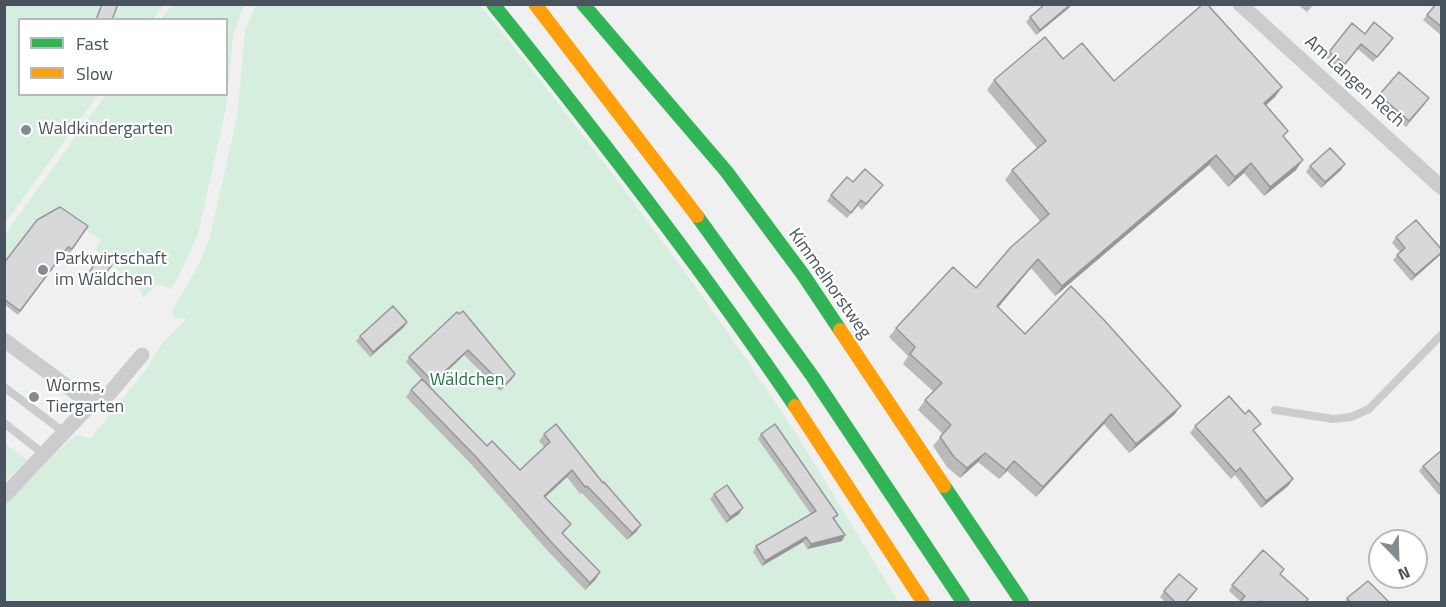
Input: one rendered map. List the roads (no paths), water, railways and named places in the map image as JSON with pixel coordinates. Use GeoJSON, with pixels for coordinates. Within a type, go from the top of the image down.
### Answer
{"type":"FeatureCollection","features":[{"type":"Feature","properties":{"kind":"main road"},"geometry":{"type":"LineString","coordinates":[[493,4],[696,266],[772,372],[923,603]]}},
{"type":"Feature","properties":{"kind":"main road"},"geometry":{"type":"LineString","coordinates":[[535,4],[645,145],[743,279],[850,431],[963,603]]}},
{"type":"Feature","properties":{"kind":"main road","name":"Kimmelhorstweg"},"geometry":{"type":"LineString","coordinates":[[583,4],[726,171],[804,276],[1022,603]]}},
{"type":"Feature","properties":{"kind":"street","name":"Am Langen Rech"},"geometry":{"type":"LineString","coordinates":[[1240,4],[1442,188]]}},
{"type":"Feature","properties":{"kind":"street"},"geometry":{"type":"LineString","coordinates":[[4,340],[91,404]]}},
{"type":"Feature","properties":{"kind":"street"},"geometry":{"type":"LineString","coordinates":[[4,496],[91,404],[110,394],[142,355]]}},
{"type":"Feature","properties":{"kind":"lane"},"geometry":{"type":"LineString","coordinates":[[1275,410],[1333,419],[1351,417],[1369,409],[1442,334]]}},
{"type":"Feature","properties":{"kind":"lane"},"geometry":{"type":"LineString","coordinates":[[4,387],[65,433]]}},
{"type":"Feature","properties":{"kind":"lane"},"geometry":{"type":"LineString","coordinates":[[4,423],[45,455]]}},
{"type":"Feature","properties":{"kind":"place","name":"Waldkindergarten"},"geometry":{"type":"Point","coordinates":[26,130]}},
{"type":"Feature","properties":{"kind":"place","name":"Parkwirtschaft im Wäldchen"},"geometry":{"type":"Point","coordinates":[43,270]}},
{"type":"Feature","properties":{"kind":"place","name":"Worms, Tiergarten"},"geometry":{"type":"Point","coordinates":[34,397]}},
{"type":"Feature","properties":{"kind":"park label","name":"Wäldchen"},"geometry":{"type":"Point","coordinates":[467,381]}}]}
